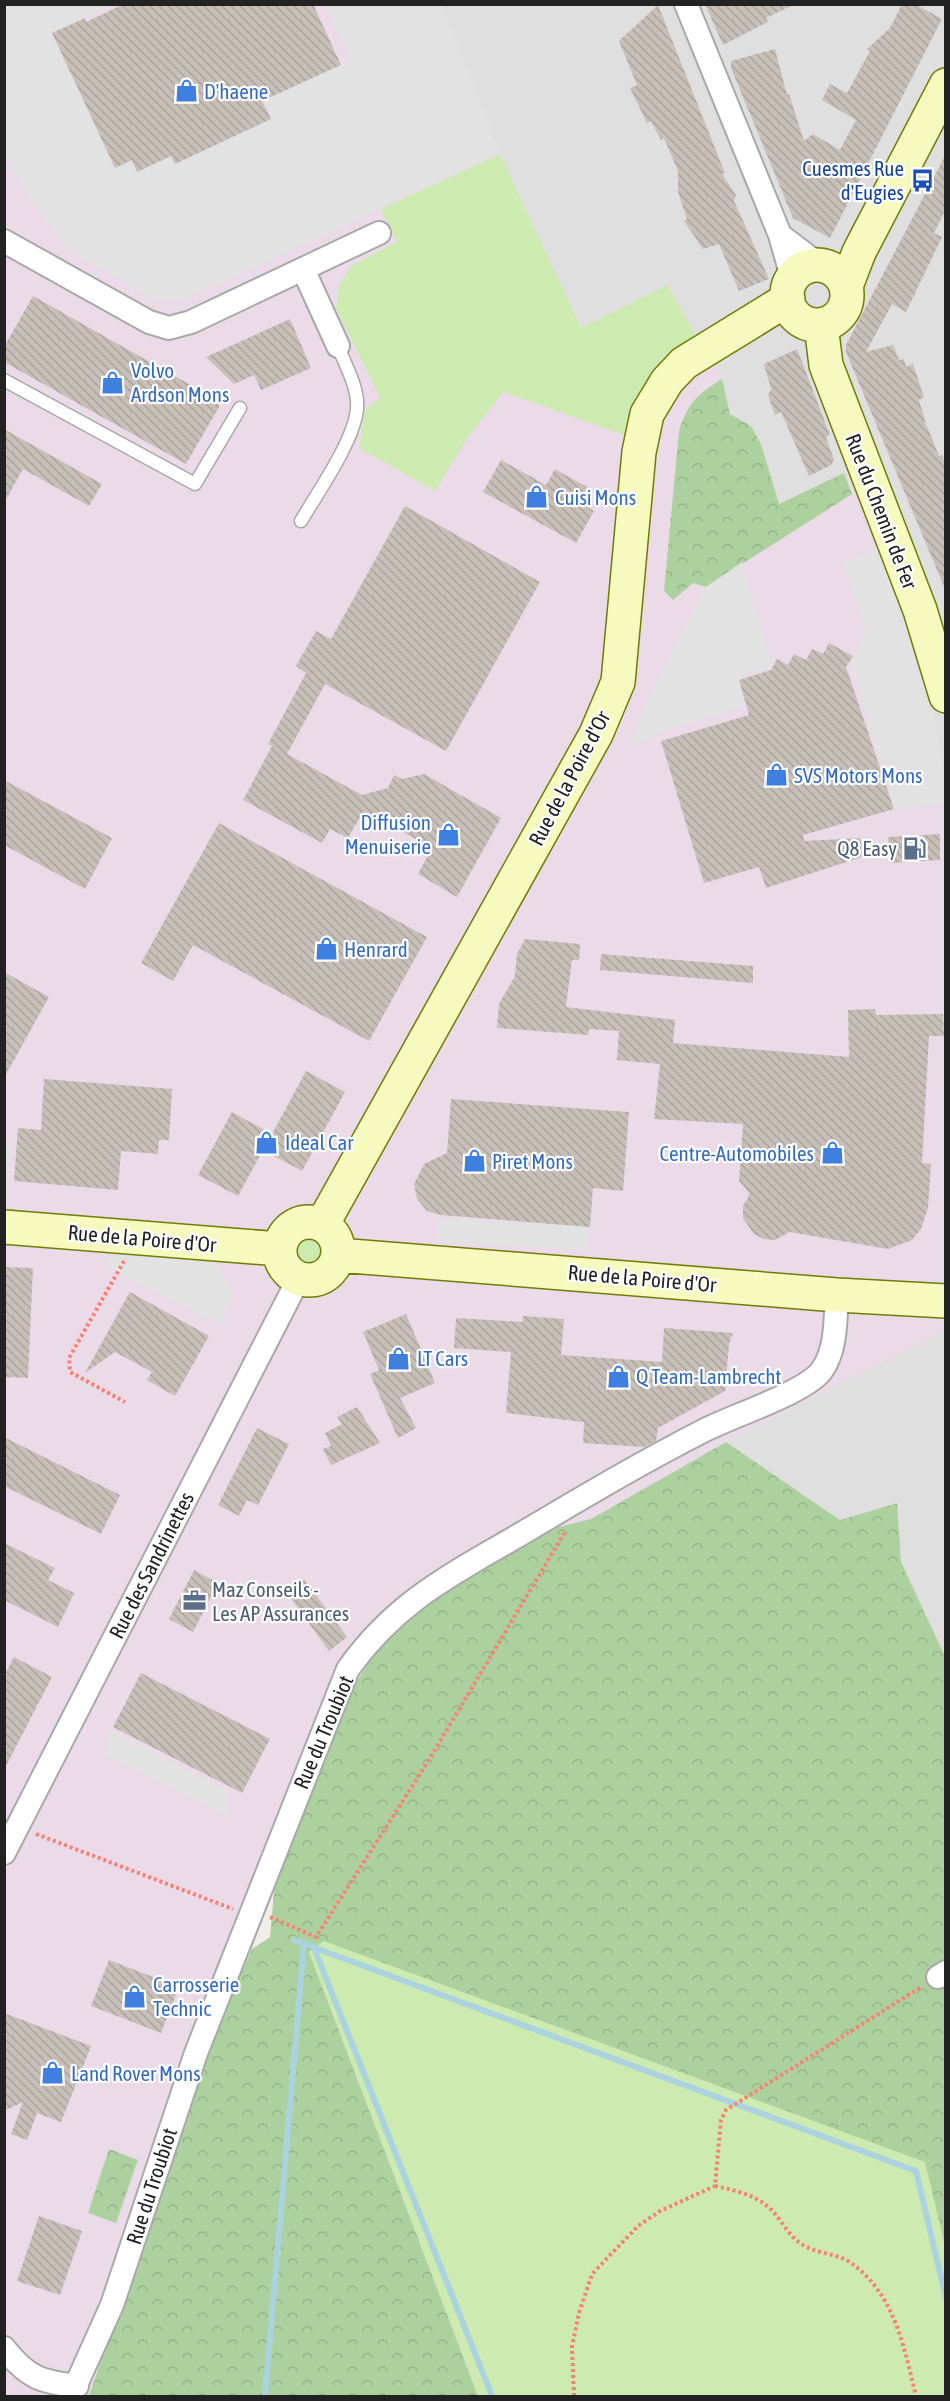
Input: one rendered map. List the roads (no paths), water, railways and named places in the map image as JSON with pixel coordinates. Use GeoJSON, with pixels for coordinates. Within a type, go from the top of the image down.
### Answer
{"type":"FeatureCollection","features":[{"type":"Feature","properties":{"kind":"street","name":"Rue du Chemin de Fer"},"geometry":{"type":"LineString","coordinates":[[686,4],[780,235],[819,286],[826,365],[920,610],[945,696]]}},
{"type":"Feature","properties":{"kind":"street"},"geometry":{"type":"LineString","coordinates":[[819,286],[945,85]]}},
{"type":"Feature","properties":{"kind":"street"},"geometry":{"type":"LineString","coordinates":[[4,241],[149,322],[169,328],[191,322],[379,233]]}},
{"type":"Feature","properties":{"kind":"street"},"geometry":{"type":"LineString","coordinates":[[303,269],[338,346]]}},
{"type":"Feature","properties":{"kind":"street","name":"Rue de la Poire d'Or"},"geometry":{"type":"LineString","coordinates":[[322,1225],[596,734],[618,682],[639,452],[647,414],[667,381],[684,363],[711,344],[745,328],[819,286]]}},
{"type":"Feature","properties":{"kind":"street"},"geometry":{"type":"LineString","coordinates":[[313,1222],[322,1225],[335,1237],[338,1255],[336,1263],[324,1276],[316,1279],[299,1278],[285,1267],[280,1249],[287,1232],[295,1226],[313,1222]]}},
{"type":"Feature","properties":{"kind":"street","name":"Rue de la Poire d'Or"},"geometry":{"type":"LineString","coordinates":[[4,1227],[280,1249]]}},
{"type":"Feature","properties":{"kind":"street","name":"Rue de la Poire d'Or"},"geometry":{"type":"LineString","coordinates":[[338,1255],[626,1276],[837,1295],[945,1301]]}},
{"type":"Feature","properties":{"kind":"street","name":"Rue des Sandrinettes"},"geometry":{"type":"LineString","coordinates":[[4,1853],[11,1825],[299,1278]]}},
{"type":"Feature","properties":{"kind":"street","name":"Rue du Troubiot"},"geometry":{"type":"LineString","coordinates":[[74,2392],[112,2305],[196,2053],[348,1669],[367,1642],[416,1596],[557,1512],[705,1430],[802,1385],[821,1372],[831,1353],[837,1295]]}},
{"type":"Feature","properties":{"kind":"street"},"geometry":{"type":"LineString","coordinates":[[4,2348],[29,2374],[42,2382],[74,2392]]}},
{"type":"Feature","properties":{"kind":"lane"},"geometry":{"type":"LineString","coordinates":[[301,521],[351,434],[357,408],[354,389],[338,346]]}},
{"type":"Feature","properties":{"kind":"lane"},"geometry":{"type":"LineString","coordinates":[[4,380],[195,484],[240,408]]}},
{"type":"Feature","properties":{"kind":"waterway"},"geometry":{"type":"LineString","coordinates":[[294,1940],[916,2171],[946,2298]]}},
{"type":"Feature","properties":{"kind":"waterway"},"geometry":{"type":"LineString","coordinates":[[265,2396],[304,1944]]}},
{"type":"Feature","properties":{"kind":"waterway"},"geometry":{"type":"LineString","coordinates":[[314,1948],[492,2396]]}},
{"type":"Feature","properties":{"kind":"place","name":"D'haene"},"geometry":{"type":"Point","coordinates":[186,91]}},
{"type":"Feature","properties":{"kind":"place","name":"Cuesmes Rue d'Eugies"},"geometry":{"type":"Point","coordinates":[922,180]}},
{"type":"Feature","properties":{"kind":"place","name":"Volvo Ardson Mons"},"geometry":{"type":"Point","coordinates":[113,382]}},
{"type":"Feature","properties":{"kind":"place","name":"Cuisi Mons"},"geometry":{"type":"Point","coordinates":[537,497]}},
{"type":"Feature","properties":{"kind":"place","name":"SVS Motors Mons"},"geometry":{"type":"Point","coordinates":[776,775]}},
{"type":"Feature","properties":{"kind":"place","name":"Diffusion Menuiserie"},"geometry":{"type":"Point","coordinates":[449,834]}},
{"type":"Feature","properties":{"kind":"place","name":"Q8 Easy"},"geometry":{"type":"Point","coordinates":[915,848]}},
{"type":"Feature","properties":{"kind":"place","name":"Henrard"},"geometry":{"type":"Point","coordinates":[326,949]}},
{"type":"Feature","properties":{"kind":"place","name":"Ideal Car"},"geometry":{"type":"Point","coordinates":[267,1142]}},
{"type":"Feature","properties":{"kind":"place","name":"Centre-Automobiles"},"geometry":{"type":"Point","coordinates":[832,1153]}},
{"type":"Feature","properties":{"kind":"place","name":"Piret Mons"},"geometry":{"type":"Point","coordinates":[474,1161]}},
{"type":"Feature","properties":{"kind":"place","name":"LT Cars"},"geometry":{"type":"Point","coordinates":[399,1358]}},
{"type":"Feature","properties":{"kind":"place","name":"Q Team-Lambrecht"},"geometry":{"type":"Point","coordinates":[618,1376]}},
{"type":"Feature","properties":{"kind":"place","name":"Maz Conseils - Les AP Assurances"},"geometry":{"type":"Point","coordinates":[194,1601]}},
{"type":"Feature","properties":{"kind":"place","name":"Carrosserie Technic"},"geometry":{"type":"Point","coordinates":[135,1996]}},
{"type":"Feature","properties":{"kind":"place","name":"Land Rover Mons"},"geometry":{"type":"Point","coordinates":[53,2073]}}]}
